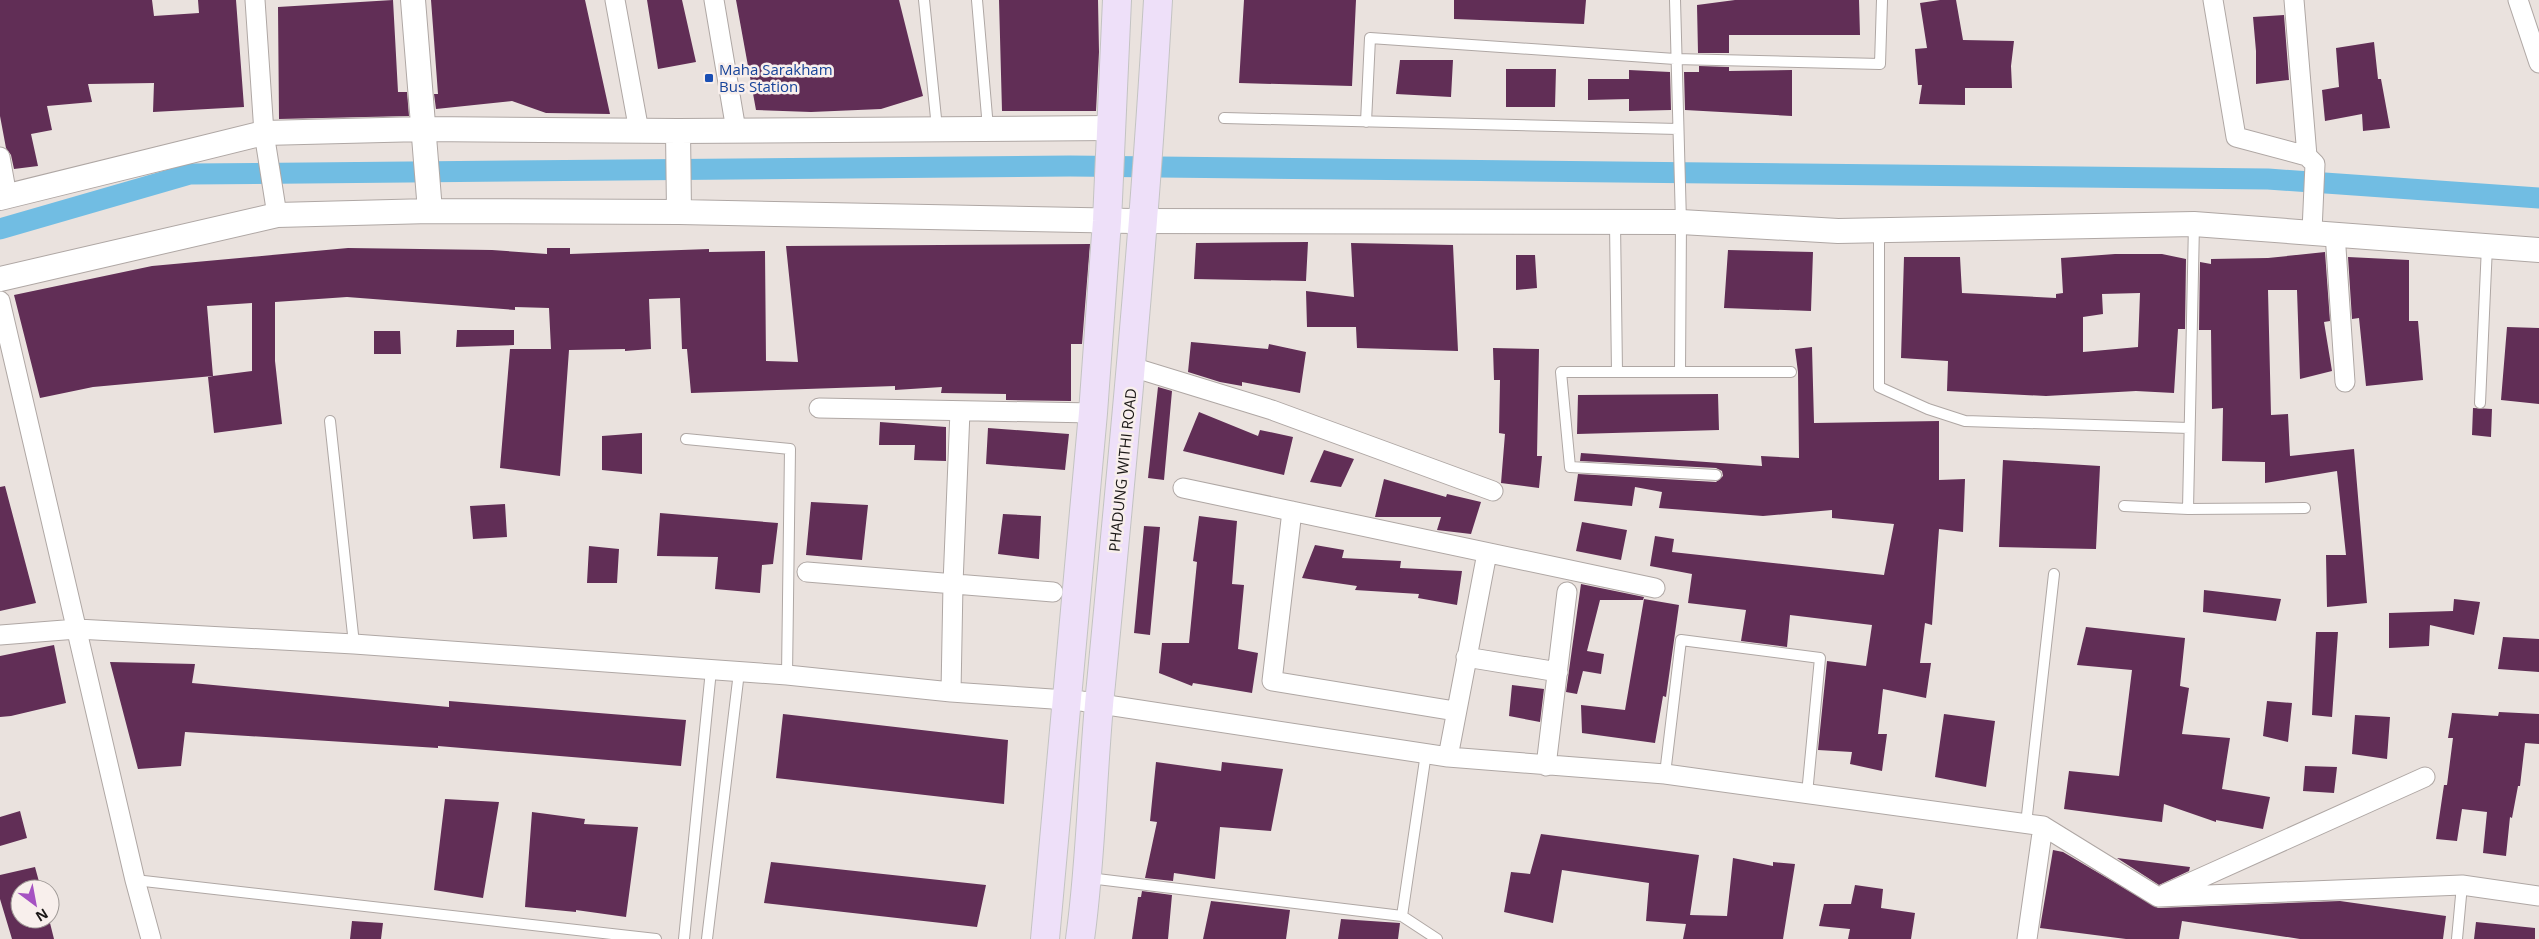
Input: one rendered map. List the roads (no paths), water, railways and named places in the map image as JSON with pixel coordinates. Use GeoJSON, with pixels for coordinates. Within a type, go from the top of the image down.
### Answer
{"type":"FeatureCollection","features":[{"type":"Feature","properties":{"kind":"main road"},"geometry":{"type":"LineString","coordinates":[[1045,939],[1093,413],[1107,209],[1117,0]]}},
{"type":"Feature","properties":{"kind":"main road","name":"PHADUNG WITHI ROAD"},"geometry":{"type":"LineString","coordinates":[[1080,939],[1089,878],[1099,703],[1132,367],[1145,210],[1158,0]]}},
{"type":"Feature","properties":{"kind":"street"},"geometry":{"type":"LineString","coordinates":[[254,0],[264,133],[277,215]]}},
{"type":"Feature","properties":{"kind":"street"},"geometry":{"type":"LineString","coordinates":[[413,0],[430,211]]}},
{"type":"Feature","properties":{"kind":"street"},"geometry":{"type":"LineString","coordinates":[[615,0],[639,131]]}},
{"type":"Feature","properties":{"kind":"street"},"geometry":{"type":"LineString","coordinates":[[714,0],[736,130]]}},
{"type":"Feature","properties":{"kind":"street"},"geometry":{"type":"LineString","coordinates":[[2213,0],[2236,137],[2311,160]]}},
{"type":"Feature","properties":{"kind":"street"},"geometry":{"type":"LineString","coordinates":[[2294,0],[2320,228],[2345,382]]}},
{"type":"Feature","properties":{"kind":"street"},"geometry":{"type":"LineString","coordinates":[[2518,0],[2539,63]]}},
{"type":"Feature","properties":{"kind":"street"},"geometry":{"type":"LineString","coordinates":[[0,157],[4,197],[264,133],[423,129],[678,131],[988,128],[1110,140]]}},
{"type":"Feature","properties":{"kind":"street"},"geometry":{"type":"LineString","coordinates":[[678,131],[679,212]]}},
{"type":"Feature","properties":{"kind":"street"},"geometry":{"type":"LineString","coordinates":[[0,279],[277,215],[430,211],[679,212],[1107,209],[1615,223],[1680,213],[1838,231],[2194,224],[2320,228],[2539,250]]}},
{"type":"Feature","properties":{"kind":"street"},"geometry":{"type":"LineString","coordinates":[[0,301],[135,880],[151,939]]}},
{"type":"Feature","properties":{"kind":"street"},"geometry":{"type":"LineString","coordinates":[[1132,367],[1272,410],[1493,491]]}},
{"type":"Feature","properties":{"kind":"street"},"geometry":{"type":"LineString","coordinates":[[820,408],[1093,413]]}},
{"type":"Feature","properties":{"kind":"street"},"geometry":{"type":"LineString","coordinates":[[951,692],[960,410]]}},
{"type":"Feature","properties":{"kind":"street"},"geometry":{"type":"LineString","coordinates":[[1183,488],[1655,588]]}},
{"type":"Feature","properties":{"kind":"street"},"geometry":{"type":"LineString","coordinates":[[1292,511],[1272,681],[1455,711]]}},
{"type":"Feature","properties":{"kind":"street"},"geometry":{"type":"LineString","coordinates":[[1448,757],[1455,711],[1487,553]]}},
{"type":"Feature","properties":{"kind":"street"},"geometry":{"type":"LineString","coordinates":[[807,572],[1053,592]]}},
{"type":"Feature","properties":{"kind":"street"},"geometry":{"type":"LineString","coordinates":[[1546,766],[1567,592]]}},
{"type":"Feature","properties":{"kind":"street"},"geometry":{"type":"LineString","coordinates":[[0,635],[77,629],[354,644],[787,675],[951,692],[1099,703],[1448,757],[1665,774],[2035,825],[2158,898],[2462,886],[2539,896]]}},
{"type":"Feature","properties":{"kind":"street"},"geometry":{"type":"LineString","coordinates":[[1466,657],[1558,672]]}},
{"type":"Feature","properties":{"kind":"street"},"geometry":{"type":"LineString","coordinates":[[2158,898],[2425,777]]}},
{"type":"Feature","properties":{"kind":"street"},"geometry":{"type":"LineString","coordinates":[[2028,939],[2035,825]]}},
{"type":"Feature","properties":{"kind":"lane"},"geometry":{"type":"LineString","coordinates":[[924,0],[937,128]]}},
{"type":"Feature","properties":{"kind":"lane"},"geometry":{"type":"LineString","coordinates":[[977,0],[988,128]]}},
{"type":"Feature","properties":{"kind":"lane"},"geometry":{"type":"LineString","coordinates":[[1675,0],[1680,213],[1680,372]]}},
{"type":"Feature","properties":{"kind":"lane"},"geometry":{"type":"LineString","coordinates":[[1366,122],[1370,38],[1675,59],[1880,64],[1882,0]]}},
{"type":"Feature","properties":{"kind":"lane"},"geometry":{"type":"LineString","coordinates":[[1224,118],[1678,134]]}},
{"type":"Feature","properties":{"kind":"lane"},"geometry":{"type":"LineString","coordinates":[[1615,223],[1617,372]]}},
{"type":"Feature","properties":{"kind":"lane"},"geometry":{"type":"LineString","coordinates":[[2188,509],[2194,224]]}},
{"type":"Feature","properties":{"kind":"lane"},"geometry":{"type":"LineString","coordinates":[[1879,230],[1879,387],[1928,409],[1965,422],[2189,428]]}},
{"type":"Feature","properties":{"kind":"lane"},"geometry":{"type":"LineString","coordinates":[[2480,403],[2486,246]]}},
{"type":"Feature","properties":{"kind":"lane"},"geometry":{"type":"LineString","coordinates":[[1716,475],[1570,467],[1560,372],[1791,372]]}},
{"type":"Feature","properties":{"kind":"lane"},"geometry":{"type":"LineString","coordinates":[[330,421],[354,644]]}},
{"type":"Feature","properties":{"kind":"lane"},"geometry":{"type":"LineString","coordinates":[[686,439],[790,449],[787,675]]}},
{"type":"Feature","properties":{"kind":"lane"},"geometry":{"type":"LineString","coordinates":[[2124,506],[2188,509],[2305,508]]}},
{"type":"Feature","properties":{"kind":"lane"},"geometry":{"type":"LineString","coordinates":[[2035,825],[2054,574]]}},
{"type":"Feature","properties":{"kind":"lane"},"geometry":{"type":"LineString","coordinates":[[1665,774],[1681,640],[1820,658],[1807,794]]}},
{"type":"Feature","properties":{"kind":"lane"},"geometry":{"type":"LineString","coordinates":[[684,939],[712,670]]}},
{"type":"Feature","properties":{"kind":"lane"},"geometry":{"type":"LineString","coordinates":[[707,939],[739,672]]}},
{"type":"Feature","properties":{"kind":"lane"},"geometry":{"type":"LineString","coordinates":[[1402,916],[1426,754]]}},
{"type":"Feature","properties":{"kind":"lane"},"geometry":{"type":"LineString","coordinates":[[1089,878],[1402,916],[1437,939]]}},
{"type":"Feature","properties":{"kind":"lane"},"geometry":{"type":"LineString","coordinates":[[135,880],[656,939]]}},
{"type":"Feature","properties":{"kind":"lane"},"geometry":{"type":"LineString","coordinates":[[2457,939],[2462,886]]}},
{"type":"Feature","properties":{"kind":"waterway"},"geometry":{"type":"LineString","coordinates":[[0,229],[190,174],[1070,166],[2268,179],[2539,198]]}},
{"type":"Feature","properties":{"kind":"place","name":"Maha Sarakham Bus Station"},"geometry":{"type":"Point","coordinates":[709,78]}}]}
